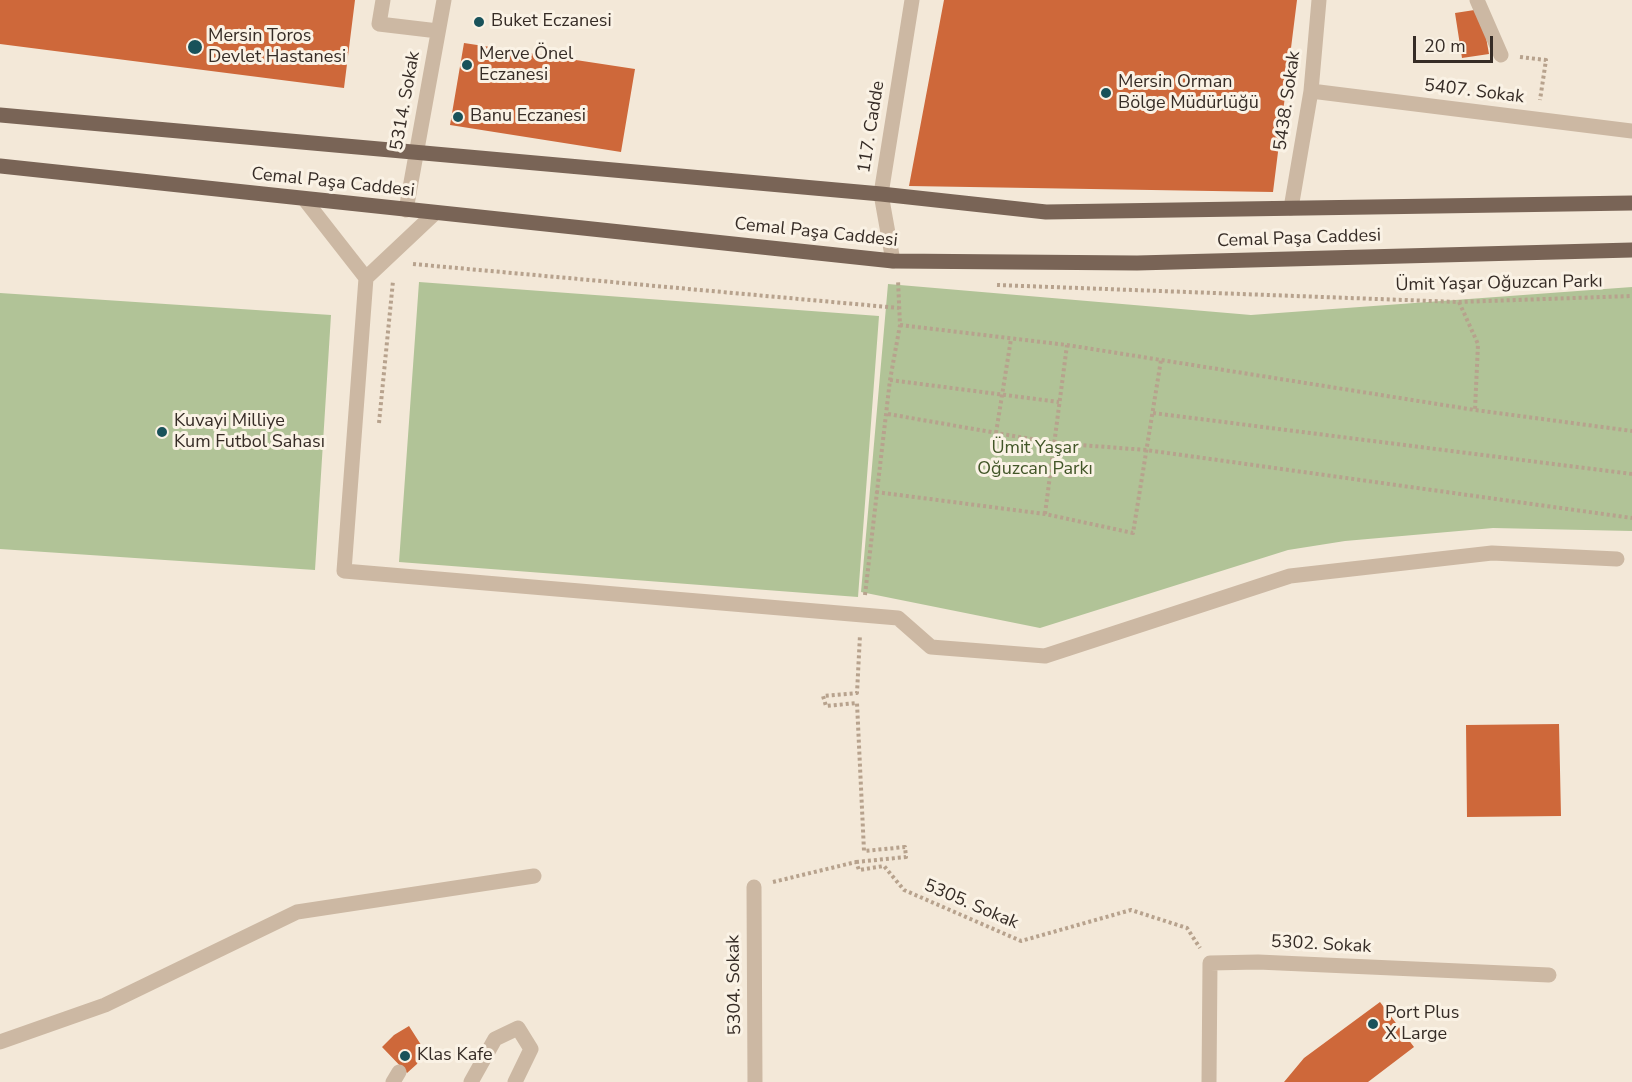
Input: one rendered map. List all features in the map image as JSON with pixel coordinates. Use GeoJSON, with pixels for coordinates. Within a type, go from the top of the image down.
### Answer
{"type":"FeatureCollection","features":[{"type":"Feature","properties":{"kind":"main road","name":"Cemal Paşa Caddesi"},"geometry":{"type":"LineString","coordinates":[[0,115],[881,194],[1046,212],[1632,203]]}},
{"type":"Feature","properties":{"kind":"main road","name":"Cemal Paşa Caddesi"},"geometry":{"type":"LineString","coordinates":[[0,166],[893,261],[1137,263],[1632,250]]}},
{"type":"Feature","properties":{"kind":"street"},"geometry":{"type":"LineString","coordinates":[[383,0],[379,24],[438,31]]}},
{"type":"Feature","properties":{"kind":"street","name":"5314. Sokak"},"geometry":{"type":"LineString","coordinates":[[406,210],[444,0]]}},
{"type":"Feature","properties":{"kind":"street","name":"117. Cadde"},"geometry":{"type":"LineString","coordinates":[[893,261],[881,194],[912,0]]}},
{"type":"Feature","properties":{"kind":"street","name":"5438. Sokak"},"geometry":{"type":"LineString","coordinates":[[1291,208],[1311,91],[1319,0]]}},
{"type":"Feature","properties":{"kind":"street"},"geometry":{"type":"LineString","coordinates":[[1477,0],[1501,55]]}},
{"type":"Feature","properties":{"kind":"street","name":"5407. Sokak"},"geometry":{"type":"LineString","coordinates":[[1311,91],[1632,130]]}},
{"type":"Feature","properties":{"kind":"street"},"geometry":{"type":"LineString","coordinates":[[305,200],[366,278],[344,571],[898,618],[931,647],[1045,656],[1290,576],[1492,553],[1617,559]]}},
{"type":"Feature","properties":{"kind":"street"},"geometry":{"type":"LineString","coordinates":[[366,278],[435,213]]}},
{"type":"Feature","properties":{"kind":"street"},"geometry":{"type":"LineString","coordinates":[[0,1042],[105,1005],[297,912],[534,876]]}},
{"type":"Feature","properties":{"kind":"street","name":"5304. Sokak"},"geometry":{"type":"LineString","coordinates":[[754,887],[755,1082]]}},
{"type":"Feature","properties":{"kind":"street","name":"5302. Sokak"},"geometry":{"type":"LineString","coordinates":[[1210,963],[1258,962],[1549,975]]}},
{"type":"Feature","properties":{"kind":"street"},"geometry":{"type":"LineString","coordinates":[[1209,1082],[1210,963]]}},
{"type":"Feature","properties":{"kind":"street"},"geometry":{"type":"LineString","coordinates":[[471,1082],[495,1039],[518,1028],[531,1049],[515,1082]]}},
{"type":"Feature","properties":{"kind":"path"},"geometry":{"type":"LineString","coordinates":[[1501,55],[1546,60],[1537,119]]}},
{"type":"Feature","properties":{"kind":"path"},"geometry":{"type":"LineString","coordinates":[[856,862],[906,857],[905,847],[864,851],[857,703],[826,706],[823,696],[857,693],[861,614],[888,414],[890,380],[900,326],[898,282],[893,261]]}},
{"type":"Feature","properties":{"kind":"path"},"geometry":{"type":"LineString","coordinates":[[406,263],[899,308]]}},
{"type":"Feature","properties":{"kind":"path"},"geometry":{"type":"LineString","coordinates":[[377,435],[394,273]]}},
{"type":"Feature","properties":{"kind":"path"},"geometry":{"type":"LineString","coordinates":[[898,282],[910,282]]}},
{"type":"Feature","properties":{"kind":"path","name":"Ümit Yaşar Oğuzcan Parkı"},"geometry":{"type":"LineString","coordinates":[[990,285],[1459,302],[1632,296]]}},
{"type":"Feature","properties":{"kind":"path"},"geometry":{"type":"LineString","coordinates":[[1459,302],[1478,344],[1475,410]]}},
{"type":"Feature","properties":{"kind":"path"},"geometry":{"type":"LineString","coordinates":[[900,326],[1067,345],[1475,410],[1632,431]]}},
{"type":"Feature","properties":{"kind":"path"},"geometry":{"type":"LineString","coordinates":[[996,433],[1011,339]]}},
{"type":"Feature","properties":{"kind":"path"},"geometry":{"type":"LineString","coordinates":[[1046,514],[1067,345]]}},
{"type":"Feature","properties":{"kind":"path"},"geometry":{"type":"LineString","coordinates":[[876,492],[1046,514],[1133,533],[1161,360]]}},
{"type":"Feature","properties":{"kind":"path"},"geometry":{"type":"LineString","coordinates":[[890,380],[1059,402]]}},
{"type":"Feature","properties":{"kind":"path"},"geometry":{"type":"LineString","coordinates":[[1153,413],[1632,474]]}},
{"type":"Feature","properties":{"kind":"path"},"geometry":{"type":"LineString","coordinates":[[888,414],[1054,443],[1146,450],[1632,518]]}},
{"type":"Feature","properties":{"kind":"path","name":"5305. Sokak"},"geometry":{"type":"LineString","coordinates":[[754,887],[856,862],[859,870],[884,866],[904,890],[1021,940],[1131,910],[1187,928],[1210,963]]}},
{"type":"Feature","properties":{"kind":"green space"},"geometry":{"type":"Polygon","coordinates":[[[419,282],[879,316],[858,597],[399,562],[419,282]]]}},
{"type":"Feature","properties":{"kind":"green space","name":"Ümit Yaşar Oğuzcan Parkı"},"geometry":{"type":"Polygon","coordinates":[[[888,284],[1251,315],[1632,287],[1632,531],[1493,528],[1345,541],[1288,550],[1040,628],[861,592],[888,284]]]}},
{"type":"Feature","properties":{"kind":"green space","name":"Kuvayi Milliye Kum Futbol Sahası"},"geometry":{"type":"Polygon","coordinates":[[[0,293],[331,315],[315,570],[0,549],[0,293]]]}},
{"type":"Feature","properties":{"kind":"building"},"geometry":{"type":"Polygon","coordinates":[[[0,0],[355,0],[344,88],[0,44],[0,0]]]}},
{"type":"Feature","properties":{"kind":"building","name":"Mersin Orman Bölge Müdürlüğü"},"geometry":{"type":"Polygon","coordinates":[[[944,0],[1297,0],[1273,192],[909,186],[944,0]]]}},
{"type":"Feature","properties":{"kind":"building"},"geometry":{"type":"Polygon","coordinates":[[[1481,9],[1489,54],[1462,58],[1455,13],[1481,9]]]}},
{"type":"Feature","properties":{"kind":"building"},"geometry":{"type":"Polygon","coordinates":[[[464,43],[635,69],[621,152],[450,125],[464,43]]]}},
{"type":"Feature","properties":{"kind":"building"},"geometry":{"type":"Polygon","coordinates":[[[1559,724],[1561,816],[1467,817],[1466,725],[1559,724]]]}},
{"type":"Feature","properties":{"kind":"building","name":"Port Plus X Large"},"geometry":{"type":"Polygon","coordinates":[[[1380,1002],[1414,1047],[1368,1082],[1284,1082],[1304,1058],[1380,1002]]]}},
{"type":"Feature","properties":{"kind":"building","name":"Klas Kafe"},"geometry":{"type":"Polygon","coordinates":[[[409,1026],[423,1048],[417,1064],[407,1073],[382,1047],[394,1035],[409,1026]]]}},
{"type":"Feature","properties":{"kind":"place","name":"Buket Eczanesi"},"geometry":{"type":"Point","coordinates":[479,22]}},
{"type":"Feature","properties":{"kind":"place","name":"Mersin Toros Devlet Hastanesi"},"geometry":{"type":"Point","coordinates":[195,47]}},
{"type":"Feature","properties":{"kind":"place","name":"Merve Önel Eczanesi"},"geometry":{"type":"Point","coordinates":[467,65]}},
{"type":"Feature","properties":{"kind":"place","name":"Mersin Orman Bölge Müdürlüğü"},"geometry":{"type":"Point","coordinates":[1106,93]}},
{"type":"Feature","properties":{"kind":"place","name":"Banu Eczanesi"},"geometry":{"type":"Point","coordinates":[458,117]}},
{"type":"Feature","properties":{"kind":"place","name":"Kuvayi Milliye Kum Futbol Sahası"},"geometry":{"type":"Point","coordinates":[162,432]}},
{"type":"Feature","properties":{"kind":"place","name":"Port Plus X Large"},"geometry":{"type":"Point","coordinates":[1373,1024]}},
{"type":"Feature","properties":{"kind":"place","name":"Klas Kafe"},"geometry":{"type":"Point","coordinates":[405,1056]}}]}
